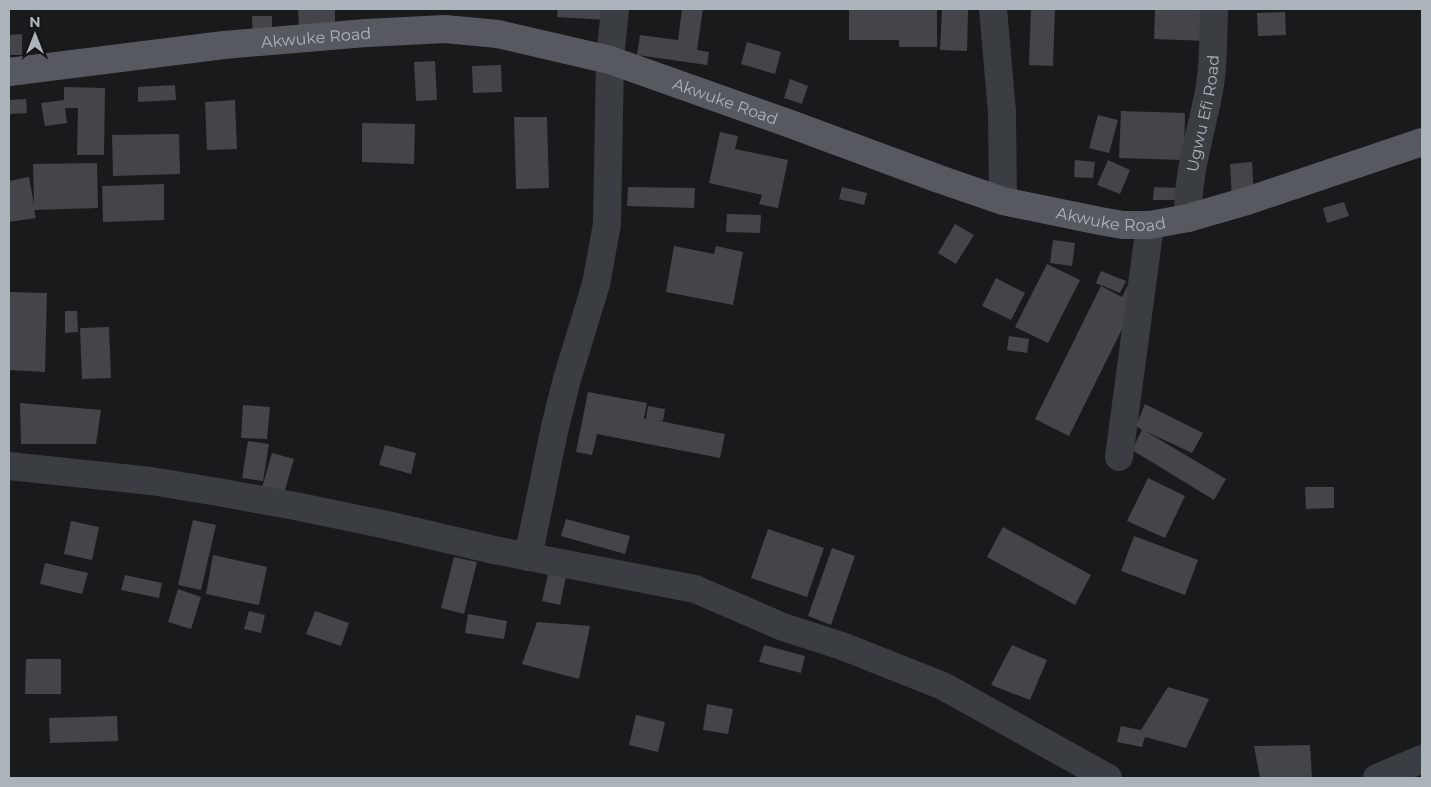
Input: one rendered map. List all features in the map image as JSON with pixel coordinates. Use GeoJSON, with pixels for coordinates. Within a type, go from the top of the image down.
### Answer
{"type":"FeatureCollection","features":[{"type":"Feature","properties":{"kind":"main road","name":"Akwuke Road"},"geometry":{"type":"LineString","coordinates":[[9,72],[224,45],[366,33],[445,29],[498,34],[610,60],[796,126],[938,180],[1003,201],[1123,225],[1150,225],[1188,218],[1246,201],[1422,142]]}},
{"type":"Feature","properties":{"kind":"street"},"geometry":{"type":"LineString","coordinates":[[528,557],[555,427],[567,378],[596,284],[607,224],[610,60],[615,9]]}},
{"type":"Feature","properties":{"kind":"street"},"geometry":{"type":"LineString","coordinates":[[993,9],[1002,112],[1003,201]]}},
{"type":"Feature","properties":{"kind":"street","name":"Ugwu Efi Road"},"geometry":{"type":"LineString","coordinates":[[1188,218],[1193,164],[1208,100],[1212,66],[1214,9]]}},
{"type":"Feature","properties":{"kind":"street"},"geometry":{"type":"LineString","coordinates":[[1120,456],[1150,225]]}},
{"type":"Feature","properties":{"kind":"street"},"geometry":{"type":"LineString","coordinates":[[9,466],[151,481],[218,492],[359,519],[528,557],[695,589],[783,627],[842,646],[943,686],[1108,778]]}},
{"type":"Feature","properties":{"kind":"street"},"geometry":{"type":"LineString","coordinates":[[1377,778],[1422,759]]}},
{"type":"Feature","properties":{"kind":"building"},"geometry":{"type":"Polygon","coordinates":[[[298,9],[335,9],[335,27],[299,28],[298,9]]]}},
{"type":"Feature","properties":{"kind":"building"},"geometry":{"type":"Polygon","coordinates":[[[558,9],[608,9],[607,20],[557,17],[558,9]]]}},
{"type":"Feature","properties":{"kind":"building"},"geometry":{"type":"Polygon","coordinates":[[[682,9],[703,9],[697,50],[709,52],[707,65],[637,55],[640,35],[678,40],[682,9]]]}},
{"type":"Feature","properties":{"kind":"building"},"geometry":{"type":"Polygon","coordinates":[[[849,9],[937,9],[937,47],[899,47],[899,40],[849,40],[849,9]]]}},
{"type":"Feature","properties":{"kind":"building"},"geometry":{"type":"Polygon","coordinates":[[[942,9],[968,9],[967,51],[940,50],[942,9]]]}},
{"type":"Feature","properties":{"kind":"building"},"geometry":{"type":"Polygon","coordinates":[[[1031,9],[1055,9],[1053,66],[1029,65],[1031,9]]]}},
{"type":"Feature","properties":{"kind":"building"},"geometry":{"type":"Polygon","coordinates":[[[1155,9],[1209,9],[1208,41],[1154,39],[1155,9]]]}},
{"type":"Feature","properties":{"kind":"building"},"geometry":{"type":"Polygon","coordinates":[[[1285,12],[1286,35],[1258,36],[1257,13],[1285,12]]]}},
{"type":"Feature","properties":{"kind":"building"},"geometry":{"type":"Polygon","coordinates":[[[252,16],[272,16],[272,29],[253,39],[252,16]]]}},
{"type":"Feature","properties":{"kind":"building"},"geometry":{"type":"Polygon","coordinates":[[[22,34],[22,55],[9,55],[9,35],[22,34]]]}},
{"type":"Feature","properties":{"kind":"building"},"geometry":{"type":"Polygon","coordinates":[[[747,42],[781,52],[775,74],[741,64],[747,42]]]}},
{"type":"Feature","properties":{"kind":"building"},"geometry":{"type":"Polygon","coordinates":[[[435,61],[437,100],[416,101],[414,62],[435,61]]]}},
{"type":"Feature","properties":{"kind":"building"},"geometry":{"type":"Polygon","coordinates":[[[501,65],[502,92],[473,93],[472,66],[501,65]]]}},
{"type":"Feature","properties":{"kind":"building"},"geometry":{"type":"Polygon","coordinates":[[[790,79],[808,86],[802,104],[784,98],[790,79]]]}},
{"type":"Feature","properties":{"kind":"building"},"geometry":{"type":"Polygon","coordinates":[[[175,85],[176,100],[138,102],[138,87],[175,85]]]}},
{"type":"Feature","properties":{"kind":"building"},"geometry":{"type":"Polygon","coordinates":[[[64,87],[105,88],[104,155],[77,155],[78,108],[65,108],[67,123],[45,126],[41,103],[64,100],[64,87]]]}},
{"type":"Feature","properties":{"kind":"building"},"geometry":{"type":"Polygon","coordinates":[[[26,99],[27,113],[9,114],[9,100],[26,99]]]}},
{"type":"Feature","properties":{"kind":"building"},"geometry":{"type":"Polygon","coordinates":[[[235,100],[237,149],[207,150],[205,102],[235,100]]]}},
{"type":"Feature","properties":{"kind":"building"},"geometry":{"type":"Polygon","coordinates":[[[1121,111],[1185,113],[1184,160],[1119,158],[1121,111]]]}},
{"type":"Feature","properties":{"kind":"building"},"geometry":{"type":"Polygon","coordinates":[[[1098,115],[1118,120],[1109,153],[1089,148],[1098,115]]]}},
{"type":"Feature","properties":{"kind":"building"},"geometry":{"type":"Polygon","coordinates":[[[514,117],[547,117],[549,188],[516,189],[514,117]]]}},
{"type":"Feature","properties":{"kind":"building"},"geometry":{"type":"Polygon","coordinates":[[[362,123],[415,124],[414,164],[362,162],[362,123]]]}},
{"type":"Feature","properties":{"kind":"building"},"geometry":{"type":"Polygon","coordinates":[[[720,132],[738,136],[735,149],[788,160],[778,208],[759,204],[762,195],[709,183],[720,132]]]}},
{"type":"Feature","properties":{"kind":"building"},"geometry":{"type":"Polygon","coordinates":[[[179,134],[180,174],[113,176],[112,135],[179,134]]]}},
{"type":"Feature","properties":{"kind":"building"},"geometry":{"type":"Polygon","coordinates":[[[1075,160],[1095,162],[1093,178],[1074,177],[1075,160]]]}},
{"type":"Feature","properties":{"kind":"building"},"geometry":{"type":"Polygon","coordinates":[[[1108,160],[1130,170],[1120,194],[1097,185],[1108,160]]]}},
{"type":"Feature","properties":{"kind":"building"},"geometry":{"type":"Polygon","coordinates":[[[1252,162],[1254,198],[1232,199],[1230,164],[1252,162]]]}},
{"type":"Feature","properties":{"kind":"building"},"geometry":{"type":"Polygon","coordinates":[[[97,163],[98,208],[34,210],[36,218],[9,222],[9,181],[29,177],[34,205],[33,164],[97,163]]]}},
{"type":"Feature","properties":{"kind":"building"},"geometry":{"type":"Polygon","coordinates":[[[164,184],[164,220],[103,222],[102,186],[164,184]]]}},
{"type":"Feature","properties":{"kind":"building"},"geometry":{"type":"Polygon","coordinates":[[[628,187],[695,188],[694,208],[627,206],[628,187]]]}},
{"type":"Feature","properties":{"kind":"building"},"geometry":{"type":"Polygon","coordinates":[[[842,187],[867,193],[864,205],[839,199],[842,187]]]}},
{"type":"Feature","properties":{"kind":"building"},"geometry":{"type":"Polygon","coordinates":[[[1154,187],[1180,188],[1180,200],[1153,200],[1154,187]]]}},
{"type":"Feature","properties":{"kind":"building"},"geometry":{"type":"Polygon","coordinates":[[[1344,202],[1349,216],[1327,223],[1323,208],[1344,202]]]}},
{"type":"Feature","properties":{"kind":"building"},"geometry":{"type":"Polygon","coordinates":[[[727,214],[761,215],[760,233],[726,232],[727,214]]]}},
{"type":"Feature","properties":{"kind":"building"},"geometry":{"type":"Polygon","coordinates":[[[955,224],[974,235],[956,264],[938,253],[955,224]]]}},
{"type":"Feature","properties":{"kind":"building"},"geometry":{"type":"Polygon","coordinates":[[[1053,240],[1075,243],[1072,266],[1050,263],[1053,240]]]}},
{"type":"Feature","properties":{"kind":"building"},"geometry":{"type":"Polygon","coordinates":[[[674,246],[714,254],[716,246],[743,252],[733,305],[666,292],[674,246]]]}},
{"type":"Feature","properties":{"kind":"building"},"geometry":{"type":"Polygon","coordinates":[[[1047,264],[1080,280],[1048,343],[1015,327],[1047,264]]]}},
{"type":"Feature","properties":{"kind":"building"},"geometry":{"type":"Polygon","coordinates":[[[1101,271],[1126,281],[1120,293],[1096,283],[1101,271]]]}},
{"type":"Feature","properties":{"kind":"building"},"geometry":{"type":"Polygon","coordinates":[[[996,278],[1025,293],[1011,320],[982,306],[996,278]]]}},
{"type":"Feature","properties":{"kind":"building"},"geometry":{"type":"Polygon","coordinates":[[[1129,283],[1142,289],[1069,436],[1035,419],[1101,286],[1122,297],[1129,283]]]}},
{"type":"Feature","properties":{"kind":"building"},"geometry":{"type":"Polygon","coordinates":[[[9,292],[47,293],[45,372],[9,370],[9,292]]]}},
{"type":"Feature","properties":{"kind":"building"},"geometry":{"type":"Polygon","coordinates":[[[65,311],[77,311],[78,332],[65,333],[65,311]]]}},
{"type":"Feature","properties":{"kind":"building"},"geometry":{"type":"Polygon","coordinates":[[[109,327],[111,378],[82,379],[80,328],[109,327]]]}},
{"type":"Feature","properties":{"kind":"building"},"geometry":{"type":"Polygon","coordinates":[[[1009,336],[1029,339],[1027,353],[1007,350],[1009,336]]]}},
{"type":"Feature","properties":{"kind":"building"},"geometry":{"type":"Polygon","coordinates":[[[588,392],[647,403],[644,418],[646,419],[648,406],[665,409],[663,421],[655,420],[725,434],[720,458],[597,434],[592,455],[576,452],[588,392]]]}},
{"type":"Feature","properties":{"kind":"building"},"geometry":{"type":"Polygon","coordinates":[[[20,403],[101,410],[96,444],[21,444],[20,403]]]}},
{"type":"Feature","properties":{"kind":"building"},"geometry":{"type":"Polygon","coordinates":[[[1145,404],[1203,433],[1192,453],[1145,431],[1226,479],[1214,500],[1132,450],[1142,430],[1136,426],[1145,404]]]}},
{"type":"Feature","properties":{"kind":"building"},"geometry":{"type":"Polygon","coordinates":[[[243,405],[270,407],[267,439],[241,438],[243,405]]]}},
{"type":"Feature","properties":{"kind":"building"},"geometry":{"type":"Polygon","coordinates":[[[248,441],[269,444],[263,481],[242,478],[248,441]]]}},
{"type":"Feature","properties":{"kind":"building"},"geometry":{"type":"Polygon","coordinates":[[[385,445],[416,453],[411,474],[379,465],[385,445]]]}},
{"type":"Feature","properties":{"kind":"building"},"geometry":{"type":"Polygon","coordinates":[[[272,453],[294,459],[283,497],[261,491],[272,453]]]}},
{"type":"Feature","properties":{"kind":"building"},"geometry":{"type":"Polygon","coordinates":[[[1148,478],[1185,496],[1165,538],[1127,521],[1148,478]]]}},
{"type":"Feature","properties":{"kind":"building"},"geometry":{"type":"Polygon","coordinates":[[[1305,487],[1334,487],[1334,508],[1306,509],[1305,487]]]}},
{"type":"Feature","properties":{"kind":"building"},"geometry":{"type":"Polygon","coordinates":[[[566,519],[630,536],[625,554],[561,536],[566,519]]]}},
{"type":"Feature","properties":{"kind":"building"},"geometry":{"type":"Polygon","coordinates":[[[193,520],[216,525],[201,590],[178,585],[193,520]]]}},
{"type":"Feature","properties":{"kind":"building"},"geometry":{"type":"Polygon","coordinates":[[[71,521],[99,527],[92,560],[64,554],[71,521]]]}},
{"type":"Feature","properties":{"kind":"building"},"geometry":{"type":"Polygon","coordinates":[[[1003,527],[1091,575],[1075,605],[987,557],[1003,527]]]}},
{"type":"Feature","properties":{"kind":"building"},"geometry":{"type":"Polygon","coordinates":[[[768,529],[824,548],[807,597],[751,578],[768,529]]]}},
{"type":"Feature","properties":{"kind":"building"},"geometry":{"type":"Polygon","coordinates":[[[1134,536],[1198,560],[1185,595],[1121,571],[1134,536]]]}},
{"type":"Feature","properties":{"kind":"building"},"geometry":{"type":"Polygon","coordinates":[[[832,548],[855,556],[831,625],[808,616],[832,548]]]}},
{"type":"Feature","properties":{"kind":"building"},"geometry":{"type":"Polygon","coordinates":[[[213,555],[267,567],[259,605],[206,594],[213,555]]]}},
{"type":"Feature","properties":{"kind":"building"},"geometry":{"type":"Polygon","coordinates":[[[454,557],[477,562],[464,614],[441,608],[454,557]]]}},
{"type":"Feature","properties":{"kind":"building"},"geometry":{"type":"Polygon","coordinates":[[[45,563],[88,573],[82,594],[40,584],[45,563]]]}},
{"type":"Feature","properties":{"kind":"building"},"geometry":{"type":"Polygon","coordinates":[[[548,574],[566,577],[560,605],[542,601],[548,574]]]}},
{"type":"Feature","properties":{"kind":"building"},"geometry":{"type":"Polygon","coordinates":[[[125,575],[162,583],[159,598],[121,590],[125,575]]]}},
{"type":"Feature","properties":{"kind":"building"},"geometry":{"type":"Polygon","coordinates":[[[178,589],[201,597],[191,629],[168,622],[178,589]]]}},
{"type":"Feature","properties":{"kind":"building"},"geometry":{"type":"Polygon","coordinates":[[[249,611],[265,615],[261,633],[244,629],[249,611]]]}},
{"type":"Feature","properties":{"kind":"building"},"geometry":{"type":"Polygon","coordinates":[[[315,611],[349,623],[341,646],[306,634],[315,611]]]}},
{"type":"Feature","properties":{"kind":"building"},"geometry":{"type":"Polygon","coordinates":[[[468,614],[507,621],[504,639],[465,633],[468,614]]]}},
{"type":"Feature","properties":{"kind":"building"},"geometry":{"type":"Polygon","coordinates":[[[537,622],[590,626],[579,679],[522,664],[537,622]]]}},
{"type":"Feature","properties":{"kind":"building"},"geometry":{"type":"Polygon","coordinates":[[[764,645],[805,656],[801,673],[759,662],[764,645]]]}},
{"type":"Feature","properties":{"kind":"building"},"geometry":{"type":"Polygon","coordinates":[[[1012,645],[1047,660],[1030,700],[991,685],[1012,645]]]}},
{"type":"Feature","properties":{"kind":"building"},"geometry":{"type":"Polygon","coordinates":[[[26,659],[61,659],[61,694],[25,694],[26,659]]]}},
{"type":"Feature","properties":{"kind":"building"},"geometry":{"type":"Polygon","coordinates":[[[1168,687],[1209,699],[1186,748],[1145,737],[1142,747],[1117,742],[1121,726],[1141,730],[1168,687]]]}},
{"type":"Feature","properties":{"kind":"building"},"geometry":{"type":"Polygon","coordinates":[[[707,704],[733,709],[728,734],[703,730],[707,704]]]}},
{"type":"Feature","properties":{"kind":"building"},"geometry":{"type":"Polygon","coordinates":[[[636,715],[665,722],[658,752],[629,745],[636,715]]]}},
{"type":"Feature","properties":{"kind":"building"},"geometry":{"type":"Polygon","coordinates":[[[117,716],[118,741],[50,743],[49,718],[117,716]]]}},
{"type":"Feature","properties":{"kind":"building"},"geometry":{"type":"Polygon","coordinates":[[[1310,745],[1312,778],[1260,778],[1254,746],[1310,745]]]}}]}
